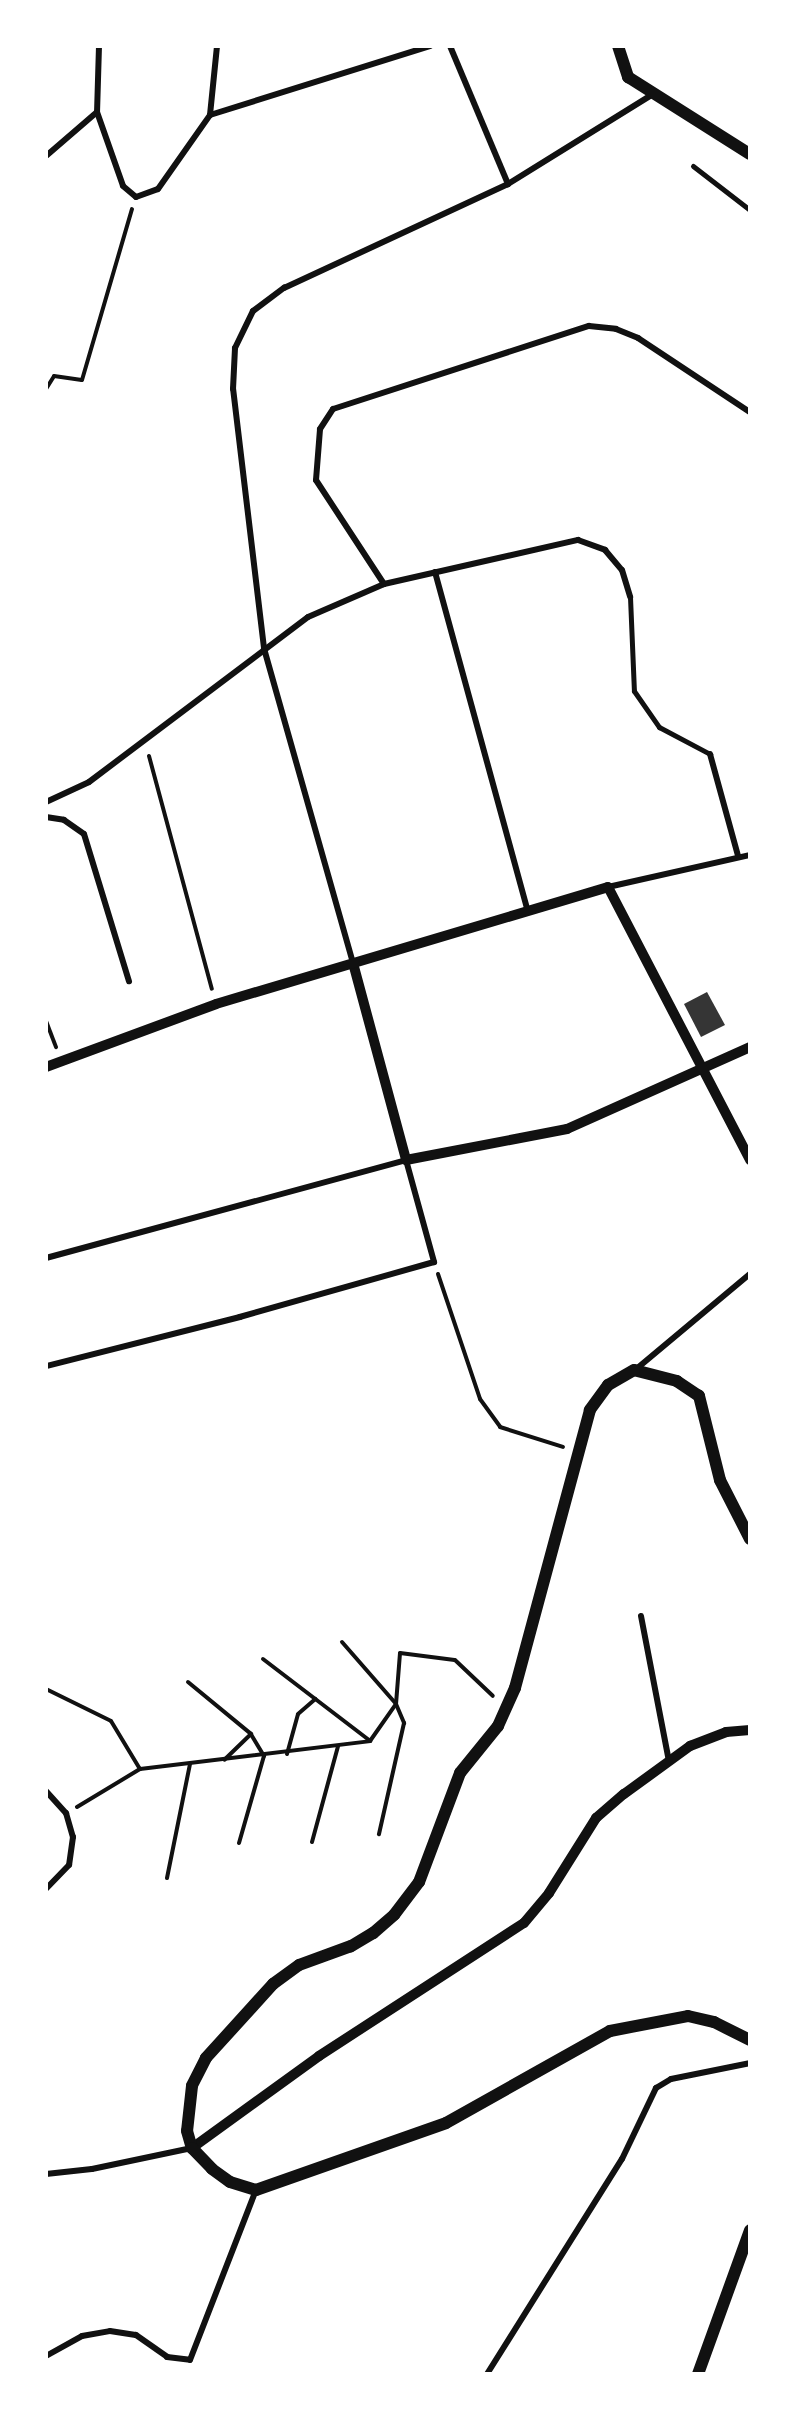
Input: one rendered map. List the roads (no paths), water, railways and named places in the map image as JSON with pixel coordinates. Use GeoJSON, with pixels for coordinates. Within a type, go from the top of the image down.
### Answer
{"type":"FeatureCollection","features":[{"type":"Feature","properties":{"kind":"main road"},"geometry":{"type":"LineString","coordinates":[[618,46],[628,77],[653,94],[688,112],[750,154]]}},
{"type":"Feature","properties":{"kind":"main road"},"geometry":{"type":"LineString","coordinates":[[750,1539],[720,1480],[699,1396],[677,1381],[634,1370],[608,1385],[597,1397],[507,1710],[460,1773],[423,1874],[400,1907],[351,1946],[314,1958],[285,1974],[206,2058],[192,2086],[187,2131],[192,2148],[230,2182],[255,2190],[446,2123],[610,2031],[688,2016],[714,2022],[750,2040]]}},
{"type":"Feature","properties":{"kind":"main road"},"geometry":{"type":"LineString","coordinates":[[698,2373],[750,2230]]}},
{"type":"Feature","properties":{"kind":"street"},"geometry":{"type":"LineString","coordinates":[[99,46],[97,112],[123,186],[136,197],[158,189],[210,115],[217,46]]}},
{"type":"Feature","properties":{"kind":"street"},"geometry":{"type":"LineString","coordinates":[[210,115],[430,46]]}},
{"type":"Feature","properties":{"kind":"street"},"geometry":{"type":"LineString","coordinates":[[450,46],[508,184]]}},
{"type":"Feature","properties":{"kind":"street"},"geometry":{"type":"LineString","coordinates":[[46,1366],[240,1317],[435,1262],[264,648],[233,389],[235,348],[253,311],[284,288],[508,184],[653,94]]}},
{"type":"Feature","properties":{"kind":"street"},"geometry":{"type":"LineString","coordinates":[[46,156],[97,112]]}},
{"type":"Feature","properties":{"kind":"street"},"geometry":{"type":"LineString","coordinates":[[693,166],[750,210]]}},
{"type":"Feature","properties":{"kind":"street"},"geometry":{"type":"LineString","coordinates":[[384,584],[316,480],[320,429],[333,410],[589,326],[616,330],[638,338],[750,412]]}},
{"type":"Feature","properties":{"kind":"street"},"geometry":{"type":"LineString","coordinates":[[46,802],[89,782],[308,617],[384,584],[578,540],[605,550],[622,570],[630,597],[634,691],[659,727],[710,754],[738,856]]}},
{"type":"Feature","properties":{"kind":"street"},"geometry":{"type":"LineString","coordinates":[[435,572],[528,911]]}},
{"type":"Feature","properties":{"kind":"street"},"geometry":{"type":"LineString","coordinates":[[46,817],[64,820],[84,834],[129,981]]}},
{"type":"Feature","properties":{"kind":"street"},"geometry":{"type":"LineString","coordinates":[[46,1067],[216,1004],[608,887],[750,855]]}},
{"type":"Feature","properties":{"kind":"street"},"geometry":{"type":"LineString","coordinates":[[608,887],[700,1069],[750,1160]]}},
{"type":"Feature","properties":{"kind":"street"},"geometry":{"type":"LineString","coordinates":[[46,1258],[406,1160],[567,1129],[750,1047]]}},
{"type":"Feature","properties":{"kind":"street"},"geometry":{"type":"LineString","coordinates":[[634,1370],[750,1274]]}},
{"type":"Feature","properties":{"kind":"street"},"geometry":{"type":"LineString","coordinates":[[641,1616],[669,1761]]}},
{"type":"Feature","properties":{"kind":"street"},"geometry":{"type":"LineString","coordinates":[[46,2174],[92,2169],[192,2148],[319,2056],[524,1923],[549,1893],[596,1818],[669,1761],[707,1739],[750,1730]]}},
{"type":"Feature","properties":{"kind":"street"},"geometry":{"type":"LineString","coordinates":[[46,1791],[66,1814],[73,1838],[69,1865],[46,1889]]}},
{"type":"Feature","properties":{"kind":"street"},"geometry":{"type":"LineString","coordinates":[[487,2373],[622,2159],[656,2088],[671,2079],[750,2063]]}},
{"type":"Feature","properties":{"kind":"street"},"geometry":{"type":"LineString","coordinates":[[46,2356],[82,2336],[110,2331],[136,2335],[167,2357],[190,2360],[255,2190]]}}]}
